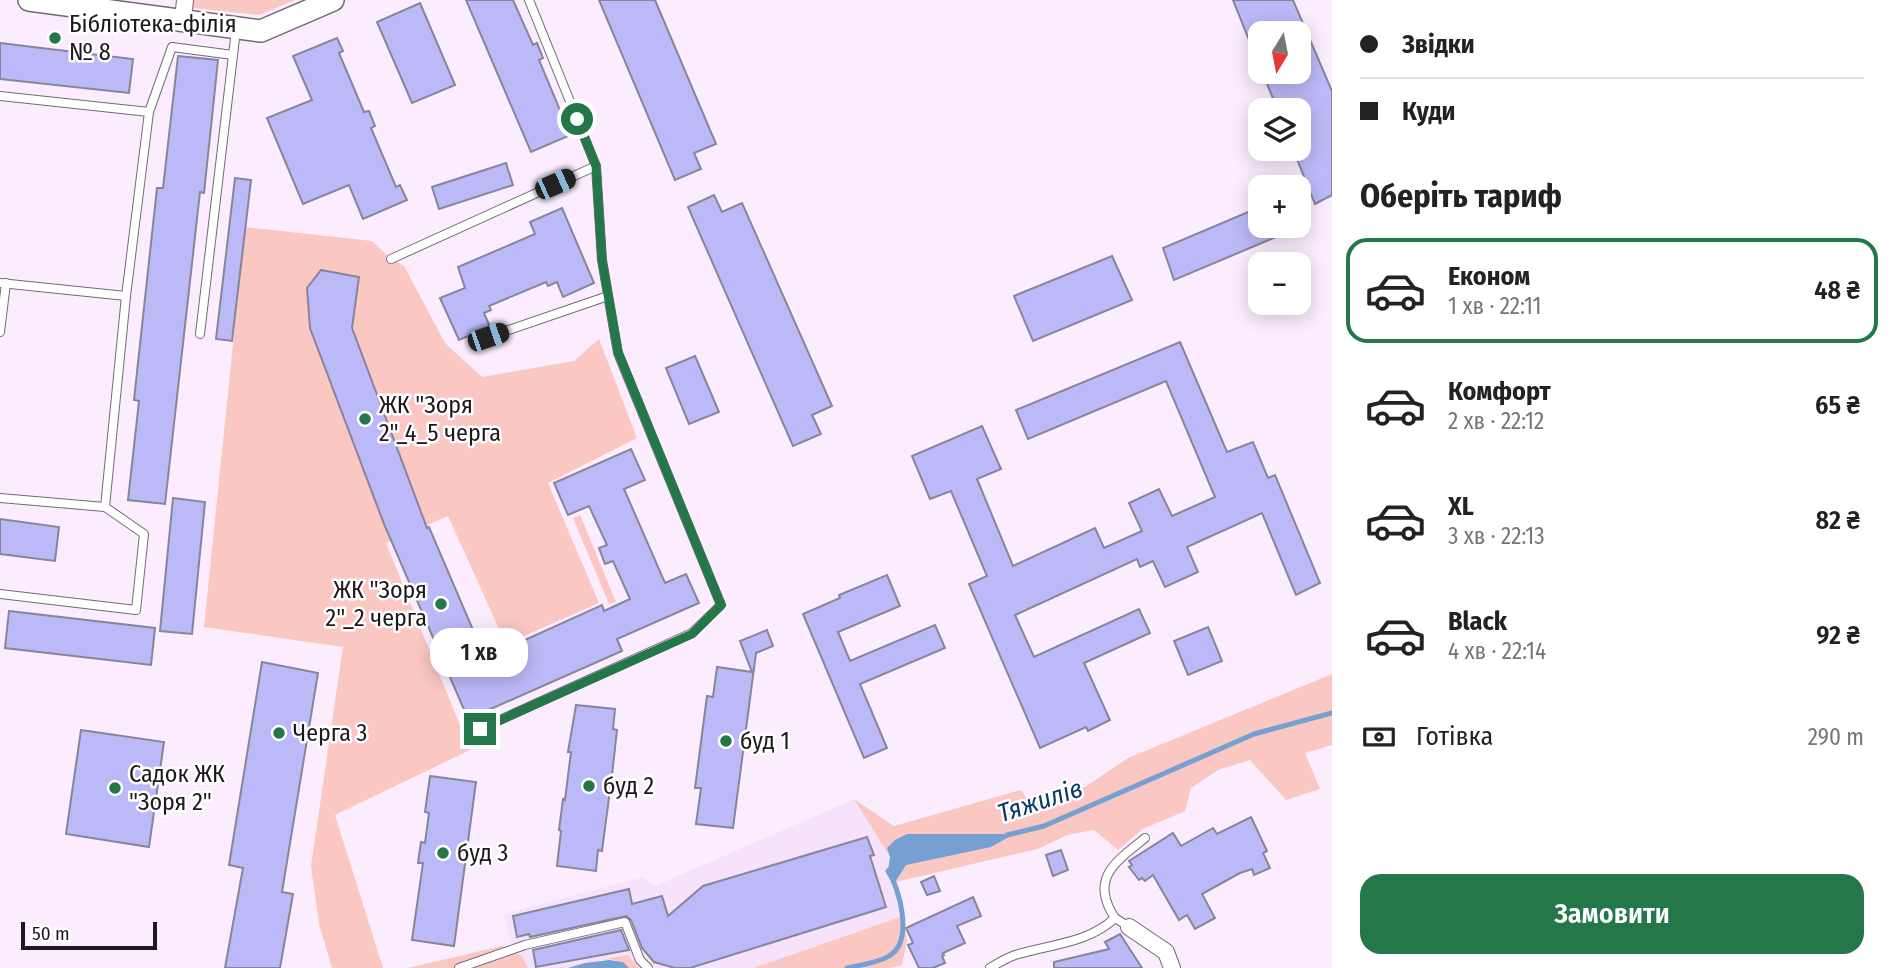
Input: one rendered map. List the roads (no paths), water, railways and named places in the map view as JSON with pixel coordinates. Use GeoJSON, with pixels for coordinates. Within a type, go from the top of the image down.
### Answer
{"type":"FeatureCollection","features":[{"type":"Feature","properties":{"kind":"street"},"geometry":{"type":"LineString","coordinates":[[29,0],[184,10],[236,27],[261,31],[333,0]]}},
{"type":"Feature","properties":{"kind":"street"},"geometry":{"type":"LineString","coordinates":[[1129,927],[1166,952],[1172,968]]}},
{"type":"Feature","properties":{"kind":"lane"},"geometry":{"type":"LineString","coordinates":[[480,729],[692,634],[721,605],[618,352],[602,260],[596,166],[529,0]]}},
{"type":"Feature","properties":{"kind":"lane"},"geometry":{"type":"LineString","coordinates":[[200,334],[236,27]]}},
{"type":"Feature","properties":{"kind":"lane"},"geometry":{"type":"LineString","coordinates":[[105,506],[126,296],[149,112],[172,47],[233,55]]}},
{"type":"Feature","properties":{"kind":"lane"},"geometry":{"type":"LineString","coordinates":[[0,96],[149,112]]}},
{"type":"Feature","properties":{"kind":"lane"},"geometry":{"type":"LineString","coordinates":[[391,259],[596,166]]}},
{"type":"Feature","properties":{"kind":"lane"},"geometry":{"type":"LineString","coordinates":[[0,332],[3,283],[126,296]]}},
{"type":"Feature","properties":{"kind":"lane"},"geometry":{"type":"LineString","coordinates":[[488,337],[608,296]]}},
{"type":"Feature","properties":{"kind":"lane"},"geometry":{"type":"LineString","coordinates":[[0,498],[105,506],[144,534],[136,610],[0,594]]}},
{"type":"Feature","properties":{"kind":"lane"},"geometry":{"type":"LineString","coordinates":[[1129,927],[1115,918],[1106,905],[1103,886],[1108,873],[1121,857],[1145,838]]}},
{"type":"Feature","properties":{"kind":"lane"},"geometry":{"type":"LineString","coordinates":[[990,968],[1012,956],[1086,938],[1115,918]]}},
{"type":"Feature","properties":{"kind":"lane"},"geometry":{"type":"LineString","coordinates":[[459,968],[525,945],[625,922],[640,960],[648,968]]}},
{"type":"Feature","properties":{"kind":"water"},"geometry":{"type":"Polygon","coordinates":[[[907,834],[1014,834],[991,847],[906,865],[895,882],[888,871],[890,857],[887,848],[907,834]]]}},
{"type":"Feature","properties":{"kind":"water"},"geometry":{"type":"Polygon","coordinates":[[[609,960],[623,962],[629,968],[568,968],[585,963],[609,960]]]}},
{"type":"Feature","properties":{"kind":"waterway","name":"Тяжилів"},"geometry":{"type":"LineString","coordinates":[[1007,835],[1044,826],[1254,734],[1332,713]]}},
{"type":"Feature","properties":{"kind":"waterway","name":"Тяжилів"},"geometry":{"type":"LineString","coordinates":[[847,968],[885,958],[897,949],[903,928],[897,890],[888,871],[893,866]]}},
{"type":"Feature","properties":{"kind":"place","name":"Бібліотека-філія № 8"},"geometry":{"type":"Point","coordinates":[55,38]}},
{"type":"Feature","properties":{"kind":"place","name":"ЖК \"Зоря 2\"_4_5 черга"},"geometry":{"type":"Point","coordinates":[365,419]}},
{"type":"Feature","properties":{"kind":"place","name":"ЖК \"Зоря 2\"_2 черга"},"geometry":{"type":"Point","coordinates":[441,604]}},
{"type":"Feature","properties":{"kind":"place","name":"Черга 3"},"geometry":{"type":"Point","coordinates":[279,733]}},
{"type":"Feature","properties":{"kind":"place","name":"буд 1"},"geometry":{"type":"Point","coordinates":[726,741]}},
{"type":"Feature","properties":{"kind":"place","name":"буд 2"},"geometry":{"type":"Point","coordinates":[589,786]}},
{"type":"Feature","properties":{"kind":"place","name":"Садок ЖК \"Зоря 2\""},"geometry":{"type":"Point","coordinates":[115,788]}},
{"type":"Feature","properties":{"kind":"place","name":"буд 3"},"geometry":{"type":"Point","coordinates":[443,853]}}]}
